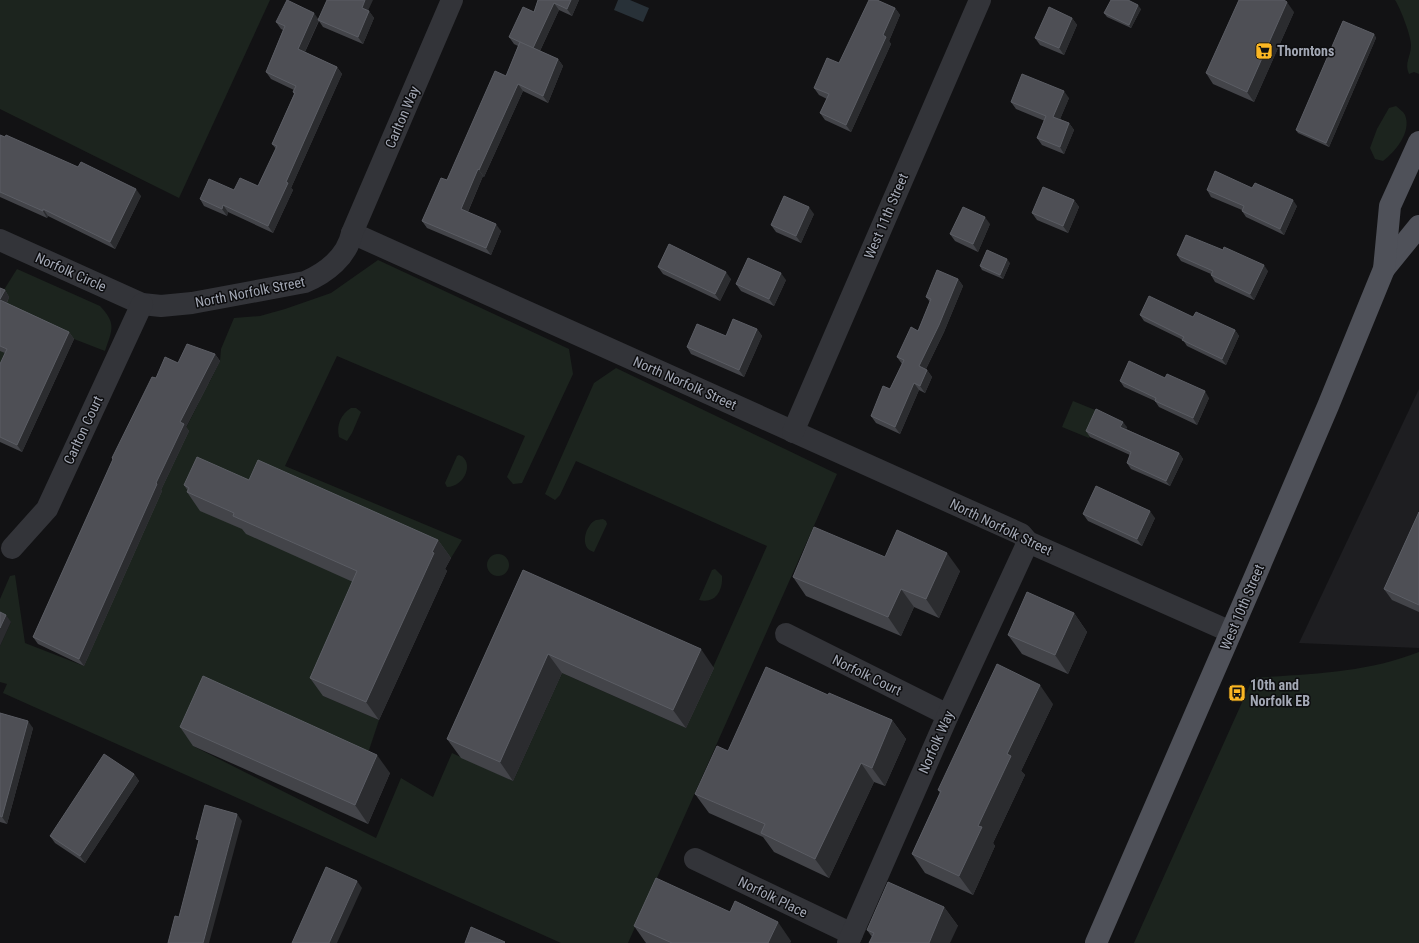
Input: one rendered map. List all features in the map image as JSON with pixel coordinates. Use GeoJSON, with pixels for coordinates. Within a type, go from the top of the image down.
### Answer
{"type":"FeatureCollection","features":[{"type":"Feature","properties":{"kind":"main road","name":"West 10th Street"},"geometry":{"type":"LineString","coordinates":[[1096,943],[1333,394],[1384,269],[1390,206],[1419,142]]}},
{"type":"Feature","properties":{"kind":"main road","name":"West 10th Street"},"geometry":{"type":"LineString","coordinates":[[1384,269],[1419,226]]}},
{"type":"Feature","properties":{"kind":"street","name":"Carlton Way"},"geometry":{"type":"LineString","coordinates":[[352,233],[452,0]]}},
{"type":"Feature","properties":{"kind":"street","name":"West 11th Street"},"geometry":{"type":"LineString","coordinates":[[793,432],[980,0]]}},
{"type":"Feature","properties":{"kind":"street","name":"North Norfolk Street"},"geometry":{"type":"LineString","coordinates":[[142,304],[161,306],[192,303],[305,282],[318,276],[334,263],[348,247],[352,233],[1021,534],[1028,542],[1231,632]]}},
{"type":"Feature","properties":{"kind":"street","name":"Norfolk Circle"},"geometry":{"type":"LineString","coordinates":[[0,240],[142,304]]}},
{"type":"Feature","properties":{"kind":"street","name":"Carlton Court"},"geometry":{"type":"LineString","coordinates":[[12,548],[47,509],[142,304]]}},
{"type":"Feature","properties":{"kind":"street","name":"Norfolk Way"},"geometry":{"type":"LineString","coordinates":[[850,939],[948,715],[1028,542]]}},
{"type":"Feature","properties":{"kind":"street","name":"Norfolk Court"},"geometry":{"type":"LineString","coordinates":[[786,634],[948,715]]}},
{"type":"Feature","properties":{"kind":"street","name":"Norfolk Place"},"geometry":{"type":"LineString","coordinates":[[694,859],[850,939]]}},
{"type":"Feature","properties":{"kind":"shaded area"},"geometry":{"type":"Polygon","coordinates":[[[0,0],[270,0],[179,198],[0,109],[0,0]]]}},
{"type":"Feature","properties":{"kind":"shaded area"},"geometry":{"type":"Polygon","coordinates":[[[618,0],[630,0],[649,8],[643,22],[614,10],[618,0]]]}},
{"type":"Feature","properties":{"kind":"shaded area"},"geometry":{"type":"Polygon","coordinates":[[[1395,0],[1419,0],[1419,74],[1414,72],[1409,74],[1407,63],[1411,50],[1410,36],[1395,0]]]}},
{"type":"Feature","properties":{"kind":"shaded area"},"geometry":{"type":"Polygon","coordinates":[[[1396,106],[1405,115],[1407,121],[1404,135],[1397,147],[1388,157],[1383,161],[1375,159],[1370,148],[1377,129],[1389,108],[1396,106]]]}},
{"type":"Feature","properties":{"kind":"shaded area"},"geometry":{"type":"Polygon","coordinates":[[[378,260],[569,349],[573,374],[522,483],[513,484],[507,477],[525,436],[337,356],[285,466],[462,540],[451,558],[443,554],[370,590],[323,696],[379,720],[365,762],[193,746],[376,838],[401,778],[433,797],[452,753],[513,781],[562,673],[686,728],[767,546],[576,461],[560,495],[555,500],[545,494],[594,383],[616,368],[837,474],[628,943],[561,943],[3,693],[7,684],[0,682],[0,646],[11,622],[0,617],[0,599],[10,576],[15,575],[25,643],[84,666],[187,426],[198,404],[200,381],[209,383],[220,361],[221,349],[234,318],[260,316],[331,293],[378,260]]]}},
{"type":"Feature","properties":{"kind":"shaded area"},"geometry":{"type":"Polygon","coordinates":[[[17,269],[100,306],[109,318],[112,327],[105,351],[74,339],[0,381],[0,317],[2,293],[17,269]]]}},
{"type":"Feature","properties":{"kind":"shaded area"},"geometry":{"type":"Polygon","coordinates":[[[1419,389],[1419,648],[1299,643],[1419,389]]]}},
{"type":"Feature","properties":{"kind":"shaded area"},"geometry":{"type":"Polygon","coordinates":[[[1073,401],[1100,412],[1089,438],[1062,427],[1073,401]]]}},
{"type":"Feature","properties":{"kind":"shaded area"},"geometry":{"type":"Polygon","coordinates":[[[351,408],[356,408],[361,412],[347,441],[339,437],[338,428],[344,413],[351,408]]]}},
{"type":"Feature","properties":{"kind":"shaded area"},"geometry":{"type":"Polygon","coordinates":[[[459,455],[464,458],[466,463],[466,473],[459,483],[447,487],[445,483],[457,456],[459,455]]]}},
{"type":"Feature","properties":{"kind":"shaded area"},"geometry":{"type":"Polygon","coordinates":[[[603,519],[607,524],[594,552],[589,550],[586,546],[585,536],[592,522],[603,519]]]}},
{"type":"Feature","properties":{"kind":"shaded area"},"geometry":{"type":"Polygon","coordinates":[[[494,554],[502,554],[509,561],[509,569],[502,576],[494,576],[487,569],[487,561],[494,554]]]}},
{"type":"Feature","properties":{"kind":"shaded area"},"geometry":{"type":"Polygon","coordinates":[[[715,569],[722,576],[721,587],[717,595],[709,600],[699,600],[712,570],[715,569]]]}},
{"type":"Feature","properties":{"kind":"shaded area"},"geometry":{"type":"Polygon","coordinates":[[[1419,652],[1419,943],[1134,943],[1253,678],[1316,674],[1358,668],[1399,659],[1419,652]]]}},
{"type":"Feature","properties":{"kind":"building"},"geometry":{"type":"Polygon","coordinates":[[[287,0],[314,13],[298,49],[337,67],[286,182],[288,183],[268,226],[223,205],[222,209],[200,199],[209,179],[234,190],[240,178],[258,186],[277,146],[272,144],[295,93],[293,92],[296,86],[266,72],[285,26],[276,22],[287,0]]]}},
{"type":"Feature","properties":{"kind":"building"},"geometry":{"type":"Polygon","coordinates":[[[327,0],[365,0],[362,8],[369,11],[358,37],[318,20],[327,0]]]}},
{"type":"Feature","properties":{"kind":"building"},"geometry":{"type":"Polygon","coordinates":[[[538,0],[571,0],[567,9],[554,3],[533,48],[509,37],[523,7],[534,12],[538,0]]]}},
{"type":"Feature","properties":{"kind":"building"},"geometry":{"type":"Polygon","coordinates":[[[869,0],[877,0],[895,8],[883,35],[886,37],[846,125],[820,113],[829,94],[814,88],[827,58],[839,63],[869,0]]]}},
{"type":"Feature","properties":{"kind":"building"},"geometry":{"type":"Polygon","coordinates":[[[1111,0],[1128,0],[1138,5],[1129,25],[1104,13],[1111,0]]]}},
{"type":"Feature","properties":{"kind":"building"},"geometry":{"type":"Polygon","coordinates":[[[1239,0],[1284,0],[1287,2],[1247,92],[1206,73],[1239,0]]]}},
{"type":"Feature","properties":{"kind":"building"},"geometry":{"type":"Polygon","coordinates":[[[1049,7],[1072,18],[1059,48],[1035,38],[1049,7]]]}},
{"type":"Feature","properties":{"kind":"building"},"geometry":{"type":"Polygon","coordinates":[[[1343,21],[1374,34],[1326,143],[1296,130],[1343,21]]]}},
{"type":"Feature","properties":{"kind":"building"},"geometry":{"type":"Polygon","coordinates":[[[520,42],[558,59],[543,96],[518,84],[461,209],[496,224],[486,248],[422,221],[441,178],[447,180],[495,71],[506,76],[520,42]]]}},
{"type":"Feature","properties":{"kind":"building"},"geometry":{"type":"Polygon","coordinates":[[[1022,74],[1064,91],[1053,117],[1069,123],[1060,147],[1037,138],[1046,116],[1011,102],[1022,74]]]}},
{"type":"Feature","properties":{"kind":"building"},"geometry":{"type":"Polygon","coordinates":[[[0,135],[5,137],[6,135],[78,167],[81,162],[136,189],[110,242],[43,209],[43,211],[0,192],[0,135]]]}},
{"type":"Feature","properties":{"kind":"building"},"geometry":{"type":"Polygon","coordinates":[[[1215,171],[1252,188],[1255,183],[1293,200],[1280,229],[1242,211],[1244,206],[1207,190],[1215,171]]]}},
{"type":"Feature","properties":{"kind":"building"},"geometry":{"type":"Polygon","coordinates":[[[1043,187],[1074,200],[1063,226],[1032,213],[1043,187]]]}},
{"type":"Feature","properties":{"kind":"building"},"geometry":{"type":"Polygon","coordinates":[[[784,196],[809,207],[796,236],[771,225],[784,196]]]}},
{"type":"Feature","properties":{"kind":"building"},"geometry":{"type":"Polygon","coordinates":[[[963,207],[985,217],[973,244],[950,234],[963,207]]]}},
{"type":"Feature","properties":{"kind":"building"},"geometry":{"type":"Polygon","coordinates":[[[1186,235],[1223,250],[1224,247],[1264,265],[1250,294],[1211,275],[1213,271],[1177,255],[1186,235]]]}},
{"type":"Feature","properties":{"kind":"building"},"geometry":{"type":"Polygon","coordinates":[[[669,244],[726,272],[715,294],[658,267],[669,244]]]}},
{"type":"Feature","properties":{"kind":"building"},"geometry":{"type":"Polygon","coordinates":[[[987,250],[1007,259],[1000,275],[980,266],[987,250]]]}},
{"type":"Feature","properties":{"kind":"building"},"geometry":{"type":"Polygon","coordinates":[[[748,258],[781,273],[769,299],[736,284],[748,258]]]}},
{"type":"Feature","properties":{"kind":"building"},"geometry":{"type":"Polygon","coordinates":[[[937,270],[958,279],[939,325],[919,366],[927,370],[920,386],[914,383],[895,427],[871,416],[883,386],[890,389],[904,360],[897,357],[911,327],[918,331],[931,299],[926,297],[937,270]]]}},
{"type":"Feature","properties":{"kind":"building"},"geometry":{"type":"Polygon","coordinates":[[[0,288],[5,290],[0,299],[0,288]]]}},
{"type":"Feature","properties":{"kind":"building"},"geometry":{"type":"Polygon","coordinates":[[[1149,296],[1193,317],[1196,312],[1235,330],[1222,359],[1182,340],[1184,337],[1140,315],[1149,296]]]}},
{"type":"Feature","properties":{"kind":"building"},"geometry":{"type":"Polygon","coordinates":[[[0,300],[69,332],[17,445],[0,437],[0,364],[7,349],[0,346],[0,300]]]}},
{"type":"Feature","properties":{"kind":"building"},"geometry":{"type":"Polygon","coordinates":[[[733,319],[757,329],[739,370],[687,347],[697,324],[726,336],[733,319]]]}},
{"type":"Feature","properties":{"kind":"building"},"geometry":{"type":"Polygon","coordinates":[[[187,344],[215,354],[180,422],[184,424],[156,483],[157,484],[79,659],[33,637],[113,459],[112,458],[152,377],[156,378],[165,357],[178,363],[187,344]]]}},
{"type":"Feature","properties":{"kind":"building"},"geometry":{"type":"Polygon","coordinates":[[[1129,361],[1165,378],[1167,374],[1205,391],[1193,418],[1155,401],[1156,398],[1120,381],[1129,361]]]}},
{"type":"Feature","properties":{"kind":"building"},"geometry":{"type":"Polygon","coordinates":[[[1096,409],[1123,422],[1120,427],[1179,453],[1166,481],[1127,463],[1131,452],[1086,431],[1096,409]]]}},
{"type":"Feature","properties":{"kind":"building"},"geometry":{"type":"Polygon","coordinates":[[[197,457],[249,480],[258,460],[438,540],[432,552],[434,553],[366,702],[310,678],[357,571],[233,516],[234,513],[187,492],[189,488],[184,485],[197,457]]]}},
{"type":"Feature","properties":{"kind":"building"},"geometry":{"type":"Polygon","coordinates":[[[1096,486],[1150,511],[1137,539],[1083,514],[1096,486]]]}},
{"type":"Feature","properties":{"kind":"building"},"geometry":{"type":"Polygon","coordinates":[[[1419,512],[1419,605],[1384,589],[1419,512]]]}},
{"type":"Feature","properties":{"kind":"building"},"geometry":{"type":"Polygon","coordinates":[[[814,527],[885,557],[897,530],[947,553],[926,599],[901,589],[888,617],[793,577],[814,527]]]}},
{"type":"Feature","properties":{"kind":"building"},"geometry":{"type":"Polygon","coordinates":[[[523,570],[701,649],[673,710],[548,654],[500,762],[447,739],[523,570]]]}},
{"type":"Feature","properties":{"kind":"building"},"geometry":{"type":"Polygon","coordinates":[[[1027,592],[1074,613],[1055,655],[1008,635],[1027,592]]]}},
{"type":"Feature","properties":{"kind":"building"},"geometry":{"type":"Polygon","coordinates":[[[0,612],[6,615],[0,628],[0,612]]]}},
{"type":"Feature","properties":{"kind":"building"},"geometry":{"type":"Polygon","coordinates":[[[997,664],[1040,685],[1007,754],[1011,756],[978,826],[982,827],[959,876],[912,854],[941,791],[938,790],[997,664]]]}},
{"type":"Feature","properties":{"kind":"building"},"geometry":{"type":"Polygon","coordinates":[[[766,667],[828,695],[829,693],[892,720],[872,768],[861,763],[815,859],[761,833],[765,824],[695,794],[717,746],[728,751],[766,667]]]}},
{"type":"Feature","properties":{"kind":"building"},"geometry":{"type":"Polygon","coordinates":[[[203,676],[377,755],[355,805],[180,727],[203,676]]]}},
{"type":"Feature","properties":{"kind":"building"},"geometry":{"type":"Polygon","coordinates":[[[0,713],[28,721],[2,817],[0,816],[0,713]]]}},
{"type":"Feature","properties":{"kind":"building"},"geometry":{"type":"Polygon","coordinates":[[[104,754],[134,774],[80,856],[50,836],[104,754]]]}},
{"type":"Feature","properties":{"kind":"building"},"geometry":{"type":"Polygon","coordinates":[[[205,805],[237,814],[203,943],[168,943],[175,916],[179,917],[199,840],[196,839],[205,805]]]}},
{"type":"Feature","properties":{"kind":"building"},"geometry":{"type":"Polygon","coordinates":[[[326,867],[357,881],[329,943],[292,943],[326,867]]]}},
{"type":"Feature","properties":{"kind":"building"},"geometry":{"type":"Polygon","coordinates":[[[656,878],[730,912],[735,901],[778,922],[768,943],[672,943],[634,926],[656,878]]]}},
{"type":"Feature","properties":{"kind":"building"},"geometry":{"type":"Polygon","coordinates":[[[888,882],[944,907],[929,943],[869,943],[874,933],[867,930],[888,882]]]}},
{"type":"Feature","properties":{"kind":"building"},"geometry":{"type":"Polygon","coordinates":[[[471,927],[505,942],[465,943],[471,927]]]}},
{"type":"Feature","properties":{"kind":"place","name":"Thorntons"},"geometry":{"type":"Point","coordinates":[1264,51]}},
{"type":"Feature","properties":{"kind":"place","name":"10th and Norfolk EB"},"geometry":{"type":"Point","coordinates":[1237,693]}}]}
